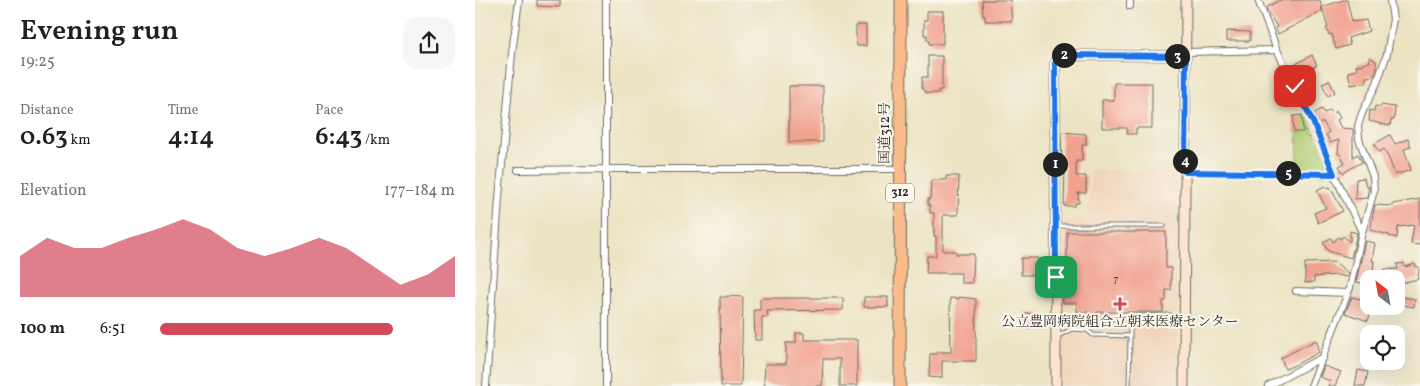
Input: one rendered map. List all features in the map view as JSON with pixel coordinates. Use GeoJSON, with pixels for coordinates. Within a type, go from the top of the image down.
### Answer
{"type":"FeatureCollection","features":[{"type":"Feature","properties":{"kind":"highway","name":"国道312号"},"geometry":{"type":"LineString","coordinates":[[900,386],[899,169],[901,0]]}},
{"type":"Feature","properties":{"kind":"street"},"geometry":{"type":"LineString","coordinates":[[486,386],[499,198],[512,53],[519,0]]}},
{"type":"Feature","properties":{"kind":"street"},"geometry":{"type":"LineString","coordinates":[[606,0],[606,386]]}},
{"type":"Feature","properties":{"kind":"street"},"geometry":{"type":"LineString","coordinates":[[1184,386],[1185,0]]}},
{"type":"Feature","properties":{"kind":"street"},"geometry":{"type":"LineString","coordinates":[[1258,0],[1277,50],[1313,122],[1334,174],[1362,232]]}},
{"type":"Feature","properties":{"kind":"street"},"geometry":{"type":"LineString","coordinates":[[1311,386],[1348,292],[1362,232],[1371,208],[1375,183],[1359,139],[1357,126],[1377,83],[1387,54],[1393,19],[1390,0]]}},
{"type":"Feature","properties":{"kind":"street"},"geometry":{"type":"LineString","coordinates":[[1056,386],[1055,63],[1065,55],[1186,54],[1277,50]]}},
{"type":"Feature","properties":{"kind":"street"},"geometry":{"type":"LineString","coordinates":[[518,170],[899,169]]}},
{"type":"Feature","properties":{"kind":"street"},"geometry":{"type":"LineString","coordinates":[[1185,172],[1334,174]]}},
{"type":"Feature","properties":{"kind":"street"},"geometry":{"type":"LineString","coordinates":[[1296,291],[1348,292]]}},
{"type":"Feature","properties":{"kind":"street"},"geometry":{"type":"LineString","coordinates":[[1268,386],[1323,357]]}},
{"type":"Feature","properties":{"kind":"lane"},"geometry":{"type":"LineString","coordinates":[[1056,226],[1164,226]]}},
{"type":"Feature","properties":{"kind":"lane"},"geometry":{"type":"LineString","coordinates":[[1056,338],[1092,319],[1170,315]]}},
{"type":"Feature","properties":{"kind":"lane"},"geometry":{"type":"LineString","coordinates":[[1129,386],[1130,318]]}},
{"type":"Feature","properties":{"kind":"lane"},"geometry":{"type":"LineString","coordinates":[[1072,329],[1087,330],[1093,335],[1130,336]]}},
{"type":"Feature","properties":{"kind":"shaded area","name":"公立豊岡病院組合立朝来医療センター"},"geometry":{"type":"Polygon","coordinates":[[[1090,170],[1177,170],[1177,386],[1062,386],[1063,222],[1089,221],[1090,170]]]}},
{"type":"Feature","properties":{"kind":"green space"},"geometry":{"type":"Polygon","coordinates":[[[1306,115],[1334,174],[1298,173],[1297,117],[1306,115]]]}},
{"type":"Feature","properties":{"kind":"building"},"geometry":{"type":"Polygon","coordinates":[[[537,0],[560,0],[560,7],[537,6],[537,0]]]}},
{"type":"Feature","properties":{"kind":"building"},"geometry":{"type":"Polygon","coordinates":[[[982,0],[1010,0],[1012,21],[985,21],[982,0]]]}},
{"type":"Feature","properties":{"kind":"building"},"geometry":{"type":"Polygon","coordinates":[[[1280,0],[1320,0],[1322,11],[1278,34],[1275,28],[1277,27],[1266,8],[1280,0]]]}},
{"type":"Feature","properties":{"kind":"building"},"geometry":{"type":"Polygon","coordinates":[[[1347,0],[1352,22],[1366,20],[1369,31],[1348,38],[1350,45],[1336,49],[1332,34],[1329,35],[1326,28],[1328,28],[1322,7],[1347,0]]]}},
{"type":"Feature","properties":{"kind":"building"},"geometry":{"type":"Polygon","coordinates":[[[927,11],[943,11],[943,44],[929,44],[927,35],[924,35],[924,20],[927,20],[927,11]]]}},
{"type":"Feature","properties":{"kind":"building"},"geometry":{"type":"Polygon","coordinates":[[[856,25],[866,25],[866,46],[857,46],[856,44],[856,25]]]}},
{"type":"Feature","properties":{"kind":"building"},"geometry":{"type":"Polygon","coordinates":[[[1226,31],[1250,32],[1250,41],[1226,41],[1226,31]]]}},
{"type":"Feature","properties":{"kind":"building"},"geometry":{"type":"Polygon","coordinates":[[[1312,55],[1317,65],[1298,76],[1292,66],[1312,55]]]}},
{"type":"Feature","properties":{"kind":"building"},"geometry":{"type":"Polygon","coordinates":[[[928,56],[942,56],[942,90],[938,90],[939,93],[926,93],[922,88],[922,77],[928,77],[928,56]]]}},
{"type":"Feature","properties":{"kind":"building"},"geometry":{"type":"Polygon","coordinates":[[[1369,57],[1376,61],[1377,68],[1374,76],[1366,77],[1367,82],[1351,85],[1348,72],[1357,70],[1356,66],[1370,62],[1369,57]]]}},
{"type":"Feature","properties":{"kind":"building"},"geometry":{"type":"Polygon","coordinates":[[[1329,80],[1335,92],[1328,96],[1322,83],[1329,80]]]}},
{"type":"Feature","properties":{"kind":"building"},"geometry":{"type":"Polygon","coordinates":[[[1114,83],[1152,83],[1152,128],[1136,128],[1136,134],[1127,134],[1127,128],[1102,128],[1102,100],[1114,100],[1114,83]]]}},
{"type":"Feature","properties":{"kind":"building"},"geometry":{"type":"Polygon","coordinates":[[[789,86],[823,86],[823,142],[789,142],[789,86]]]}},
{"type":"Feature","properties":{"kind":"building"},"geometry":{"type":"Polygon","coordinates":[[[1381,105],[1395,107],[1394,120],[1391,120],[1390,126],[1369,121],[1370,110],[1374,111],[1375,106],[1381,107],[1381,105]]]}},
{"type":"Feature","properties":{"kind":"building"},"geometry":{"type":"Polygon","coordinates":[[[1322,109],[1324,113],[1330,110],[1333,113],[1336,111],[1340,118],[1337,120],[1341,128],[1353,129],[1353,157],[1358,154],[1362,162],[1343,173],[1339,166],[1345,163],[1340,154],[1338,154],[1339,140],[1330,143],[1326,134],[1329,132],[1323,122],[1319,124],[1314,113],[1322,109]]]}},
{"type":"Feature","properties":{"kind":"building"},"geometry":{"type":"Polygon","coordinates":[[[1302,115],[1303,132],[1294,132],[1293,116],[1302,115]]]}},
{"type":"Feature","properties":{"kind":"building"},"geometry":{"type":"Polygon","coordinates":[[[1061,132],[1086,134],[1086,145],[1082,145],[1082,161],[1076,161],[1076,176],[1086,176],[1086,193],[1078,193],[1079,203],[1075,203],[1075,206],[1064,206],[1065,166],[1062,166],[1061,132]]]}},
{"type":"Feature","properties":{"kind":"building"},"geometry":{"type":"Polygon","coordinates":[[[1390,135],[1395,144],[1408,139],[1411,147],[1404,149],[1411,170],[1395,175],[1384,149],[1379,152],[1374,144],[1390,135]]]}},
{"type":"Feature","properties":{"kind":"building"},"geometry":{"type":"Polygon","coordinates":[[[946,176],[959,176],[958,215],[943,215],[943,251],[956,251],[956,254],[974,254],[972,283],[961,283],[961,273],[926,273],[927,256],[936,256],[934,213],[930,213],[930,205],[928,205],[931,180],[946,180],[946,176]]]}},
{"type":"Feature","properties":{"kind":"building"},"geometry":{"type":"Polygon","coordinates":[[[1364,178],[1366,186],[1369,186],[1367,198],[1355,199],[1356,179],[1364,178]]]}},
{"type":"Feature","properties":{"kind":"building"},"geometry":{"type":"Polygon","coordinates":[[[1325,186],[1327,188],[1330,187],[1343,211],[1318,223],[1314,213],[1326,208],[1317,190],[1325,186]]]}},
{"type":"Feature","properties":{"kind":"building"},"geometry":{"type":"Polygon","coordinates":[[[1420,199],[1420,245],[1411,244],[1414,225],[1398,227],[1397,238],[1370,230],[1375,205],[1393,206],[1393,204],[1420,199]]]}},
{"type":"Feature","properties":{"kind":"building"},"geometry":{"type":"Polygon","coordinates":[[[1350,231],[1357,233],[1351,258],[1328,251],[1323,242],[1331,238],[1333,242],[1339,237],[1341,239],[1343,236],[1350,242],[1350,231]]]}},
{"type":"Feature","properties":{"kind":"building"},"geometry":{"type":"Polygon","coordinates":[[[1067,232],[1166,232],[1166,268],[1171,268],[1171,290],[1166,290],[1163,312],[1097,312],[1097,315],[1088,317],[1088,312],[1077,312],[1077,303],[1063,303],[1062,268],[1067,268],[1067,232]]]}},
{"type":"Feature","properties":{"kind":"building"},"geometry":{"type":"Polygon","coordinates":[[[1365,241],[1375,243],[1372,261],[1374,261],[1373,270],[1360,270],[1360,283],[1356,282],[1365,241]]]}},
{"type":"Feature","properties":{"kind":"building"},"geometry":{"type":"Polygon","coordinates":[[[1021,258],[1038,258],[1038,275],[1021,275],[1021,258]]]}},
{"type":"Feature","properties":{"kind":"building"},"geometry":{"type":"Polygon","coordinates":[[[1335,262],[1348,273],[1347,277],[1337,275],[1314,277],[1314,282],[1305,283],[1305,263],[1335,262]]]}},
{"type":"Feature","properties":{"kind":"building"},"geometry":{"type":"Polygon","coordinates":[[[1404,263],[1405,267],[1415,264],[1416,267],[1419,267],[1418,279],[1405,282],[1405,270],[1384,270],[1398,269],[1397,264],[1404,263]]]}},
{"type":"Feature","properties":{"kind":"building"},"geometry":{"type":"Polygon","coordinates":[[[720,297],[743,297],[741,386],[721,386],[720,297]]]}},
{"type":"Feature","properties":{"kind":"building"},"geometry":{"type":"Polygon","coordinates":[[[864,297],[888,297],[888,307],[864,307],[864,297]]]}},
{"type":"Feature","properties":{"kind":"building"},"geometry":{"type":"Polygon","coordinates":[[[959,297],[976,299],[976,361],[942,361],[942,378],[929,377],[930,354],[951,352],[950,298],[959,299],[959,297]]]}},
{"type":"Feature","properties":{"kind":"building"},"geometry":{"type":"Polygon","coordinates":[[[1352,297],[1360,299],[1360,315],[1370,315],[1368,321],[1345,313],[1352,297]]]}},
{"type":"Feature","properties":{"kind":"building"},"geometry":{"type":"Polygon","coordinates":[[[1405,297],[1415,299],[1414,307],[1405,306],[1405,297]]]}},
{"type":"Feature","properties":{"kind":"building"},"geometry":{"type":"Polygon","coordinates":[[[843,298],[843,310],[767,311],[768,317],[762,317],[762,340],[755,340],[754,310],[760,310],[760,299],[843,298]]]}},
{"type":"Feature","properties":{"kind":"building"},"geometry":{"type":"Polygon","coordinates":[[[1025,313],[1040,314],[1040,319],[1044,319],[1044,328],[1024,328],[1025,313]]]}},
{"type":"Feature","properties":{"kind":"building"},"geometry":{"type":"Polygon","coordinates":[[[796,333],[804,333],[804,340],[857,340],[857,386],[840,386],[840,359],[823,359],[822,386],[766,386],[764,384],[765,364],[786,364],[786,343],[796,343],[796,333]]]}},
{"type":"Feature","properties":{"kind":"building"},"geometry":{"type":"Polygon","coordinates":[[[1316,340],[1319,352],[1285,369],[1281,358],[1316,340]]]}},
{"type":"Feature","properties":{"kind":"building"},"geometry":{"type":"Polygon","coordinates":[[[1324,366],[1341,372],[1335,386],[1328,386],[1330,381],[1320,377],[1324,366]]]}},
{"type":"Feature","properties":{"kind":"building"},"geometry":{"type":"Polygon","coordinates":[[[1358,370],[1368,372],[1365,386],[1355,386],[1358,370]]]}},
{"type":"Feature","properties":{"kind":"place","name":"公立豊岡病院組合立朝来医療センター"},"geometry":{"type":"Point","coordinates":[1120,304]}},
{"type":"Feature","properties":{"kind":"route"},"geometry":{"type":"LineString","coordinates":[[1056,277],[1055,63],[1065,55],[1186,56],[1185,172],[1334,174],[1313,122],[1295,86]]}}]}
